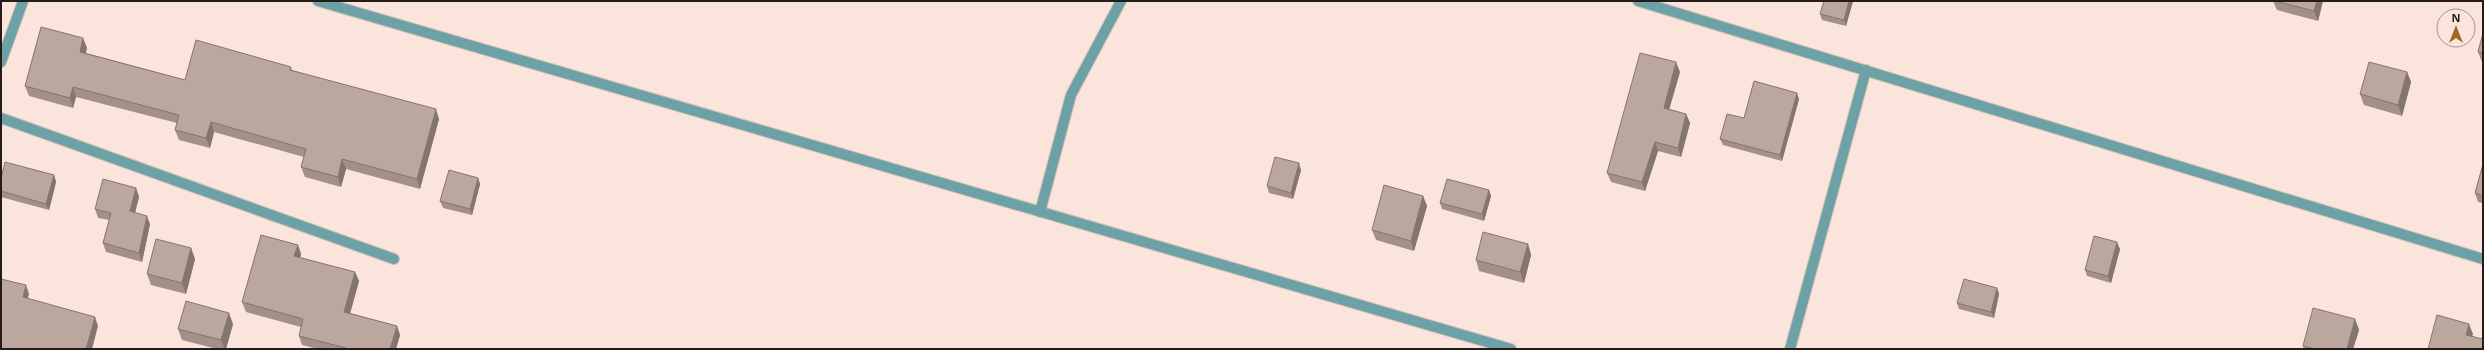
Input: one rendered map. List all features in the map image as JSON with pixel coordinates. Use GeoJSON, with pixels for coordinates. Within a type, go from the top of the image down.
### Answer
{"type":"FeatureCollection","features":[{"type":"Feature","properties":{"kind":"street"},"geometry":{"type":"LineString","coordinates":[[1,62],[23,1]]}},
{"type":"Feature","properties":{"kind":"street"},"geometry":{"type":"LineString","coordinates":[[318,1],[1511,349]]}},
{"type":"Feature","properties":{"kind":"street"},"geometry":{"type":"LineString","coordinates":[[1040,212],[1071,95],[1122,1]]}},
{"type":"Feature","properties":{"kind":"street"},"geometry":{"type":"LineString","coordinates":[[1638,1],[2483,259]]}},
{"type":"Feature","properties":{"kind":"street"},"geometry":{"type":"LineString","coordinates":[[1790,349],[1866,70]]}},
{"type":"Feature","properties":{"kind":"street"},"geometry":{"type":"LineString","coordinates":[[1,118],[394,259]]}},
{"type":"Feature","properties":{"kind":"building"},"geometry":{"type":"Polygon","coordinates":[[[1824,1],[1849,1],[1844,20],[1820,14],[1824,1]]]}},
{"type":"Feature","properties":{"kind":"building"},"geometry":{"type":"Polygon","coordinates":[[[2275,1],[2317,1],[2314,11],[2275,1]]]}},
{"type":"Feature","properties":{"kind":"building"},"geometry":{"type":"Polygon","coordinates":[[[41,27],[83,38],[80,52],[185,80],[196,40],[291,67],[290,70],[436,109],[417,179],[342,159],[338,177],[301,167],[306,149],[211,122],[206,138],[175,130],[179,115],[73,87],[70,98],[25,86],[41,27]]]}},
{"type":"Feature","properties":{"kind":"building"},"geometry":{"type":"Polygon","coordinates":[[[2483,33],[2483,53],[2478,52],[2483,33]]]}},
{"type":"Feature","properties":{"kind":"building"},"geometry":{"type":"Polygon","coordinates":[[[1640,53],[1676,62],[1664,108],[1686,114],[1678,148],[1655,142],[1642,182],[1607,173],[1640,53]]]}},
{"type":"Feature","properties":{"kind":"building"},"geometry":{"type":"Polygon","coordinates":[[[2369,62],[2407,72],[2398,105],[2360,94],[2369,62]]]}},
{"type":"Feature","properties":{"kind":"building"},"geometry":{"type":"Polygon","coordinates":[[[1754,81],[1797,93],[1780,155],[1720,139],[1727,114],[1744,118],[1754,81]]]}},
{"type":"Feature","properties":{"kind":"building"},"geometry":{"type":"Polygon","coordinates":[[[1275,157],[1299,163],[1291,193],[1267,186],[1275,157]]]}},
{"type":"Feature","properties":{"kind":"building"},"geometry":{"type":"Polygon","coordinates":[[[5,162],[54,175],[46,204],[1,191],[1,178],[5,162]]]}},
{"type":"Feature","properties":{"kind":"building"},"geometry":{"type":"Polygon","coordinates":[[[2483,164],[2483,196],[2475,193],[2483,164]]]}},
{"type":"Feature","properties":{"kind":"building"},"geometry":{"type":"Polygon","coordinates":[[[449,170],[478,178],[470,209],[440,201],[449,170]]]}},
{"type":"Feature","properties":{"kind":"building"},"geometry":{"type":"Polygon","coordinates":[[[103,179],[136,188],[130,211],[147,216],[139,253],[103,243],[111,213],[95,209],[103,179]]]}},
{"type":"Feature","properties":{"kind":"building"},"geometry":{"type":"Polygon","coordinates":[[[1447,179],[1489,190],[1482,214],[1440,203],[1447,179]]]}},
{"type":"Feature","properties":{"kind":"building"},"geometry":{"type":"Polygon","coordinates":[[[1384,185],[1423,196],[1411,241],[1372,230],[1384,185]]]}},
{"type":"Feature","properties":{"kind":"building"},"geometry":{"type":"Polygon","coordinates":[[[1483,232],[1528,244],[1520,272],[1476,260],[1483,232]]]}},
{"type":"Feature","properties":{"kind":"building"},"geometry":{"type":"Polygon","coordinates":[[[261,235],[298,245],[294,256],[355,272],[344,312],[397,326],[390,349],[346,349],[299,336],[303,319],[242,302],[261,235]]]}},
{"type":"Feature","properties":{"kind":"building"},"geometry":{"type":"Polygon","coordinates":[[[2094,236],[2117,242],[2108,276],[2085,270],[2094,236]]]}},
{"type":"Feature","properties":{"kind":"building"},"geometry":{"type":"Polygon","coordinates":[[[156,239],[191,248],[182,283],[147,274],[156,239]]]}},
{"type":"Feature","properties":{"kind":"building"},"geometry":{"type":"Polygon","coordinates":[[[1,279],[26,285],[23,297],[95,317],[86,349],[1,349],[1,279]]]}},
{"type":"Feature","properties":{"kind":"building"},"geometry":{"type":"Polygon","coordinates":[[[1964,279],[1997,288],[1991,312],[1957,303],[1964,279]]]}},
{"type":"Feature","properties":{"kind":"building"},"geometry":{"type":"Polygon","coordinates":[[[186,301],[229,313],[221,340],[178,329],[186,301]]]}},
{"type":"Feature","properties":{"kind":"building"},"geometry":{"type":"Polygon","coordinates":[[[2313,308],[2355,319],[2347,349],[2315,349],[2303,346],[2313,308]]]}},
{"type":"Feature","properties":{"kind":"building"},"geometry":{"type":"Polygon","coordinates":[[[2437,315],[2469,324],[2466,335],[2483,339],[2483,349],[2428,349],[2437,315]]]}}]}
